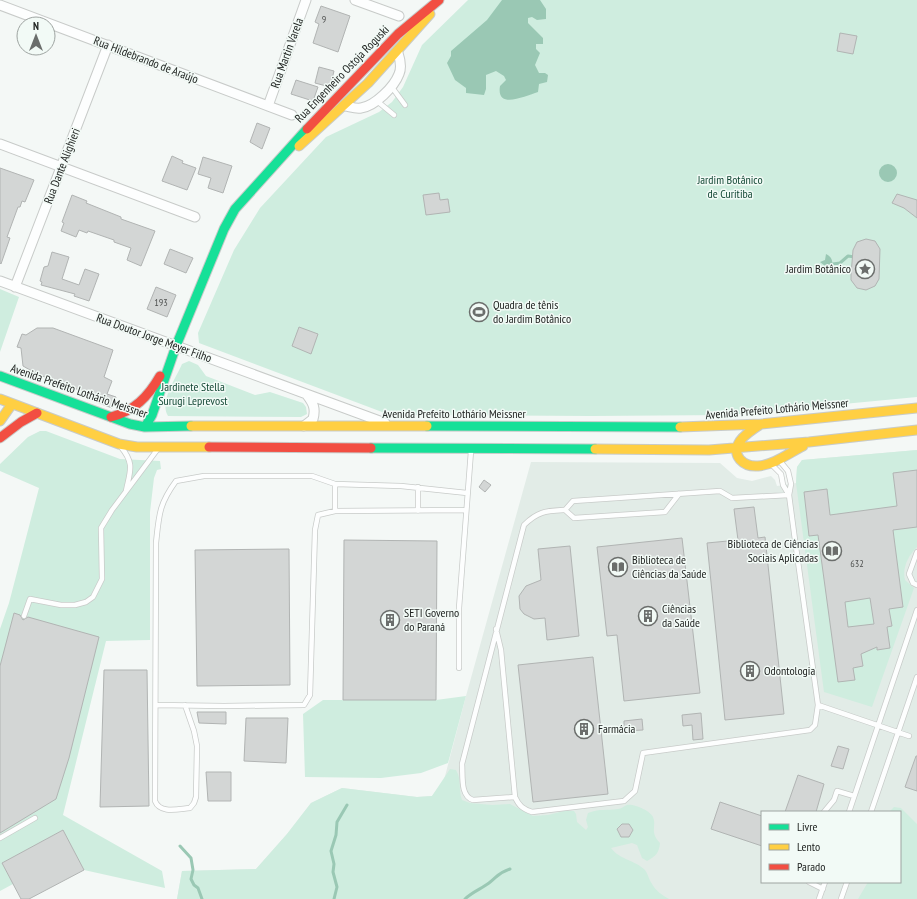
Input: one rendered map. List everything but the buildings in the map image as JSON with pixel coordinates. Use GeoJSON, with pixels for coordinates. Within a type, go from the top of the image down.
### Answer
{"type":"FeatureCollection","features":[{"type":"Feature","properties":{"kind":"main road","name":"Rua Engenheiro Ostoja Roguski"},"geometry":{"type":"LineString","coordinates":[[140,433],[152,415],[176,346],[229,219],[243,198],[315,118],[405,28],[440,0]]}},
{"type":"Feature","properties":{"kind":"main road","name":"Rua Engenheiro Ostoja Roguski"},"geometry":{"type":"LineString","coordinates":[[268,172],[346,106],[398,53],[440,0]]}},
{"type":"Feature","properties":{"kind":"main road"},"geometry":{"type":"LineString","coordinates":[[385,48],[390,48],[398,53]]}},
{"type":"Feature","properties":{"kind":"main road"},"geometry":{"type":"LineString","coordinates":[[344,89],[343,101],[346,106]]}},
{"type":"Feature","properties":{"kind":"main road","name":"Rua Engenheiro Ostoja Roguski"},"geometry":{"type":"LineString","coordinates":[[111,417],[129,411],[143,401],[154,387],[176,346]]}},
{"type":"Feature","properties":{"kind":"main road","name":"Avenida Prefeito Lothário Meissner"},"geometry":{"type":"LineString","coordinates":[[0,376],[111,417],[140,433],[249,437],[471,449],[490,438],[761,424],[917,408]]}},
{"type":"Feature","properties":{"kind":"main road"},"geometry":{"type":"LineString","coordinates":[[0,421],[19,399],[47,393]]}},
{"type":"Feature","properties":{"kind":"main road","name":"Avenida Prefeito Lothário Meissner"},"geometry":{"type":"LineString","coordinates":[[0,399],[19,399],[37,414],[119,444],[159,448],[249,437],[304,426],[394,426],[490,438],[709,450],[737,449],[917,430]]}},
{"type":"Feature","properties":{"kind":"main road"},"geometry":{"type":"LineString","coordinates":[[0,438],[21,422],[37,414]]}},
{"type":"Feature","properties":{"kind":"main road"},"geometry":{"type":"LineString","coordinates":[[761,424],[745,434],[740,441],[737,449],[738,457],[742,463],[752,466],[774,461],[809,442]]}},
{"type":"Feature","properties":{"kind":"main road"},"geometry":{"type":"LineString","coordinates":[[119,444],[140,433]]}},
{"type":"Feature","properties":{"kind":"street","name":"Rua Martin Varela"},"geometry":{"type":"LineString","coordinates":[[268,106],[306,0]]}},
{"type":"Feature","properties":{"kind":"street"},"geometry":{"type":"LineString","coordinates":[[355,0],[399,16]]}},
{"type":"Feature","properties":{"kind":"street","name":"Rua Hildebrando de Araújo"},"geometry":{"type":"LineString","coordinates":[[0,5],[292,115]]}},
{"type":"Feature","properties":{"kind":"street","name":"Rua Dante Alighieri"},"geometry":{"type":"LineString","coordinates":[[15,286],[108,45]]}},
{"type":"Feature","properties":{"kind":"street","name":"Rua Engenheiro Ostoja Roguski"},"geometry":{"type":"LineString","coordinates":[[346,106],[360,108],[377,101],[391,86],[399,74],[400,67],[398,53]]}},
{"type":"Feature","properties":{"kind":"street"},"geometry":{"type":"LineString","coordinates":[[0,144],[195,218]]}},
{"type":"Feature","properties":{"kind":"street","name":"Rua Doutor Jorge Meyer Filho"},"geometry":{"type":"LineString","coordinates":[[0,281],[394,426]]}},
{"type":"Feature","properties":{"kind":"street"},"geometry":{"type":"LineString","coordinates":[[304,426],[314,419],[315,411],[314,404],[307,394]]}},
{"type":"Feature","properties":{"kind":"lane"},"geometry":{"type":"LineString","coordinates":[[391,86],[405,105]]}},
{"type":"Feature","properties":{"kind":"lane"},"geometry":{"type":"LineString","coordinates":[[377,101],[394,115]]}},
{"type":"Feature","properties":{"kind":"lane"},"geometry":{"type":"LineString","coordinates":[[119,444],[130,459],[130,470],[126,492]]}},
{"type":"Feature","properties":{"kind":"lane"},"geometry":{"type":"LineString","coordinates":[[24,616],[30,599],[61,605],[75,605],[86,602],[93,597],[102,579],[101,528],[159,448]]}},
{"type":"Feature","properties":{"kind":"lane"},"geometry":{"type":"LineString","coordinates":[[459,668],[459,608],[471,449]]}},
{"type":"Feature","properties":{"kind":"lane"},"geometry":{"type":"LineString","coordinates":[[774,461],[783,485],[789,495]]}},
{"type":"Feature","properties":{"kind":"lane"},"geometry":{"type":"LineString","coordinates":[[496,629],[501,650],[515,797],[521,807],[532,812],[624,802],[635,791],[643,753],[810,730],[815,725],[818,705],[789,495],[791,484],[788,471],[774,461]]}},
{"type":"Feature","properties":{"kind":"lane"},"geometry":{"type":"LineString","coordinates":[[185,705],[194,731],[197,746],[196,797],[190,808],[162,810],[157,807],[155,801],[156,543],[159,515],[164,498],[176,481],[204,476],[312,476],[335,484],[418,487],[467,493]]}},
{"type":"Feature","properties":{"kind":"lane"},"geometry":{"type":"LineString","coordinates":[[335,484],[335,511]]}},
{"type":"Feature","properties":{"kind":"lane"},"geometry":{"type":"LineString","coordinates":[[418,487],[418,511]]}},
{"type":"Feature","properties":{"kind":"lane"},"geometry":{"type":"LineString","coordinates":[[565,510],[573,501],[720,491],[732,498],[789,495]]}},
{"type":"Feature","properties":{"kind":"lane"},"geometry":{"type":"LineString","coordinates":[[515,797],[474,800],[468,799],[465,794],[462,764],[524,525],[533,516],[544,511],[565,510],[574,518],[664,512],[679,494]]}},
{"type":"Feature","properties":{"kind":"lane"},"geometry":{"type":"LineString","coordinates":[[156,705],[304,705],[310,695],[315,530],[318,515],[335,511],[466,510]]}},
{"type":"Feature","properties":{"kind":"lane"},"geometry":{"type":"LineString","coordinates":[[917,552],[909,574],[913,583],[917,585]]}},
{"type":"Feature","properties":{"kind":"lane"},"geometry":{"type":"LineString","coordinates":[[849,811],[917,610]]}},
{"type":"Feature","properties":{"kind":"lane"},"geometry":{"type":"LineString","coordinates":[[871,811],[917,677]]}},
{"type":"Feature","properties":{"kind":"lane"},"geometry":{"type":"LineString","coordinates":[[818,705],[909,736]]}},
{"type":"Feature","properties":{"kind":"lane"},"geometry":{"type":"LineString","coordinates":[[825,811],[834,800],[837,791],[854,796]]}},
{"type":"Feature","properties":{"kind":"lane"},"geometry":{"type":"LineString","coordinates":[[0,838],[36,818]]}},
{"type":"Feature","properties":{"kind":"lane"},"geometry":{"type":"LineString","coordinates":[[811,883],[823,889]]}},
{"type":"Feature","properties":{"kind":"lane"},"geometry":{"type":"LineString","coordinates":[[819,899],[825,883]]}},
{"type":"Feature","properties":{"kind":"lane"},"geometry":{"type":"LineString","coordinates":[[842,899],[847,883]]}},
{"type":"Feature","properties":{"kind":"shaded area"},"geometry":{"type":"Polygon","coordinates":[[[502,0],[540,0],[546,9],[546,19],[537,20],[532,17],[528,18],[528,23],[543,38],[543,44],[536,44],[536,49],[540,53],[535,65],[539,73],[545,73],[548,75],[547,82],[539,84],[538,92],[513,100],[502,98],[500,86],[506,80],[504,76],[496,71],[486,75],[486,89],[484,95],[466,93],[466,88],[455,80],[447,63],[451,56],[451,51],[487,20],[502,0]]]}},
{"type":"Feature","properties":{"kind":"shaded area"},"geometry":{"type":"Polygon","coordinates":[[[884,164],[892,164],[897,169],[895,180],[892,182],[884,182],[879,177],[879,169],[884,164]]]}},
{"type":"Feature","properties":{"kind":"shaded area"},"geometry":{"type":"Polygon","coordinates":[[[826,254],[830,257],[832,263],[830,270],[825,272],[825,266],[820,262],[825,260],[826,254]]]}},
{"type":"Feature","properties":{"kind":"shaded area"},"geometry":{"type":"Polygon","coordinates":[[[917,450],[917,899],[177,899],[182,871],[256,869],[287,834],[311,803],[342,788],[417,797],[432,796],[444,780],[531,462],[720,463],[737,478],[752,481],[771,476],[775,480],[777,486],[796,483],[797,467],[802,460],[917,450]]]}},
{"type":"Feature","properties":{"kind":"green space","name":"Jardim Botânico de Curitiba"},"geometry":{"type":"Polygon","coordinates":[[[468,0],[917,0],[917,397],[729,415],[390,415],[199,343],[198,333],[234,250],[260,208],[326,137],[379,112],[392,102],[403,87],[422,45],[468,0]]]}},
{"type":"Feature","properties":{"kind":"green space"},"geometry":{"type":"Polygon","coordinates":[[[0,289],[19,297],[0,352],[0,289]]]}},
{"type":"Feature","properties":{"kind":"green space","name":"Jardinete Stella Surugi Leprevost"},"geometry":{"type":"Polygon","coordinates":[[[189,361],[198,365],[206,376],[255,395],[270,392],[303,403],[306,407],[307,414],[301,417],[168,416],[166,404],[169,390],[182,364],[189,361]]]}},
{"type":"Feature","properties":{"kind":"green space"},"geometry":{"type":"Polygon","coordinates":[[[40,431],[46,431],[120,459],[160,461],[161,469],[157,470],[154,478],[150,512],[150,640],[106,641],[63,815],[162,871],[165,888],[84,870],[63,830],[2,863],[13,884],[0,891],[0,629],[9,603],[39,488],[0,471],[0,464],[28,437],[40,431]]]}},
{"type":"Feature","properties":{"kind":"green space"},"geometry":{"type":"Polygon","coordinates":[[[917,450],[917,547],[908,558],[904,571],[905,580],[914,588],[872,707],[824,692],[796,483],[797,467],[802,460],[917,450]]]}},
{"type":"Feature","properties":{"kind":"green space"},"geometry":{"type":"Polygon","coordinates":[[[466,696],[448,763],[421,773],[381,778],[305,777],[303,714],[323,700],[436,700],[466,696]]]}},
{"type":"Feature","properties":{"kind":"green space"},"geometry":{"type":"Polygon","coordinates":[[[450,769],[456,770],[458,774],[462,800],[470,803],[492,805],[510,804],[533,816],[548,815],[564,811],[574,811],[577,822],[586,830],[588,827],[586,820],[588,813],[619,809],[627,805],[637,806],[645,810],[653,817],[654,832],[660,843],[658,852],[655,856],[647,861],[642,858],[637,845],[632,843],[611,848],[623,858],[637,864],[645,870],[655,889],[669,899],[177,899],[182,871],[256,869],[287,834],[311,803],[342,788],[417,797],[432,796],[450,769]]]}},
{"type":"Feature","properties":{"kind":"green space"},"geometry":{"type":"Polygon","coordinates":[[[894,807],[901,808],[917,824],[917,899],[858,899],[867,883],[901,883],[901,811],[890,811],[894,807]]]}},
{"type":"Feature","properties":{"kind":"waterway"},"geometry":{"type":"LineString","coordinates":[[833,264],[840,263],[848,256],[855,257]]}},
{"type":"Feature","properties":{"kind":"waterway"},"geometry":{"type":"LineString","coordinates":[[334,899],[337,887],[333,872],[334,864],[331,851],[336,835],[337,822],[347,805]]}},
{"type":"Feature","properties":{"kind":"waterway"},"geometry":{"type":"LineString","coordinates":[[180,846],[191,858],[193,870],[191,879],[194,885],[198,888],[202,899]]}},
{"type":"Feature","properties":{"kind":"waterway"},"geometry":{"type":"LineString","coordinates":[[465,899],[489,883],[500,873],[510,869]]}},
{"type":"Feature","properties":{"kind":"traffic: fast"},"geometry":{"type":"LineString","coordinates":[[145,427],[152,415],[176,346],[224,229],[235,209],[307,129]]}},
{"type":"Feature","properties":{"kind":"traffic: fast"},"geometry":{"type":"LineString","coordinates":[[0,376],[130,424],[145,427],[191,426]]}},
{"type":"Feature","properties":{"kind":"traffic: fast"},"geometry":{"type":"LineString","coordinates":[[427,426],[680,427]]}},
{"type":"Feature","properties":{"kind":"traffic: fast"},"geometry":{"type":"LineString","coordinates":[[371,448],[595,449]]}},
{"type":"Feature","properties":{"kind":"traffic: slow"},"geometry":{"type":"LineString","coordinates":[[299,146],[368,83],[430,14]]}},
{"type":"Feature","properties":{"kind":"traffic: slow"},"geometry":{"type":"LineString","coordinates":[[0,399],[119,444],[137,447],[209,447]]}},
{"type":"Feature","properties":{"kind":"traffic: slow"},"geometry":{"type":"LineString","coordinates":[[0,421],[12,404]]}},
{"type":"Feature","properties":{"kind":"traffic: slow"},"geometry":{"type":"LineString","coordinates":[[680,427],[761,424],[917,408]]}},
{"type":"Feature","properties":{"kind":"traffic: slow"},"geometry":{"type":"LineString","coordinates":[[761,424],[744,436],[737,446],[740,460],[748,465],[758,466],[776,461],[803,446]]}},
{"type":"Feature","properties":{"kind":"traffic: slow"},"geometry":{"type":"LineString","coordinates":[[191,426],[427,426]]}},
{"type":"Feature","properties":{"kind":"traffic: slow"},"geometry":{"type":"LineString","coordinates":[[595,449],[709,450],[809,442],[917,430]]}},
{"type":"Feature","properties":{"kind":"traffic: jam"},"geometry":{"type":"LineString","coordinates":[[307,129],[398,34],[439,0]]}},
{"type":"Feature","properties":{"kind":"traffic: jam"},"geometry":{"type":"LineString","coordinates":[[111,417],[127,411],[140,402],[151,390],[160,376]]}},
{"type":"Feature","properties":{"kind":"traffic: jam"},"geometry":{"type":"LineString","coordinates":[[0,438],[21,422],[37,413]]}},
{"type":"Feature","properties":{"kind":"traffic: jam"},"geometry":{"type":"LineString","coordinates":[[209,447],[371,448]]}},
{"type":"Feature","properties":{"kind":"place","name":"Jardim Botânico"},"geometry":{"type":"Point","coordinates":[865,269]}},
{"type":"Feature","properties":{"kind":"place","name":"Quadra de tênis do Jardim Botânico"},"geometry":{"type":"Point","coordinates":[479,312]}},
{"type":"Feature","properties":{"kind":"place","name":"Biblioteca de Ciências Sociais Aplicadas"},"geometry":{"type":"Point","coordinates":[832,551]}},
{"type":"Feature","properties":{"kind":"place","name":"Biblioteca de Ciências da Saúde"},"geometry":{"type":"Point","coordinates":[618,567]}},
{"type":"Feature","properties":{"kind":"place","name":"Ciências da Saúde"},"geometry":{"type":"Point","coordinates":[648,616]}},
{"type":"Feature","properties":{"kind":"place","name":"SETI Governo do Paraná"},"geometry":{"type":"Point","coordinates":[390,620]}},
{"type":"Feature","properties":{"kind":"place","name":"Odontologia"},"geometry":{"type":"Point","coordinates":[750,671]}},
{"type":"Feature","properties":{"kind":"place","name":"Farmácia"},"geometry":{"type":"Point","coordinates":[584,729]}}]}
